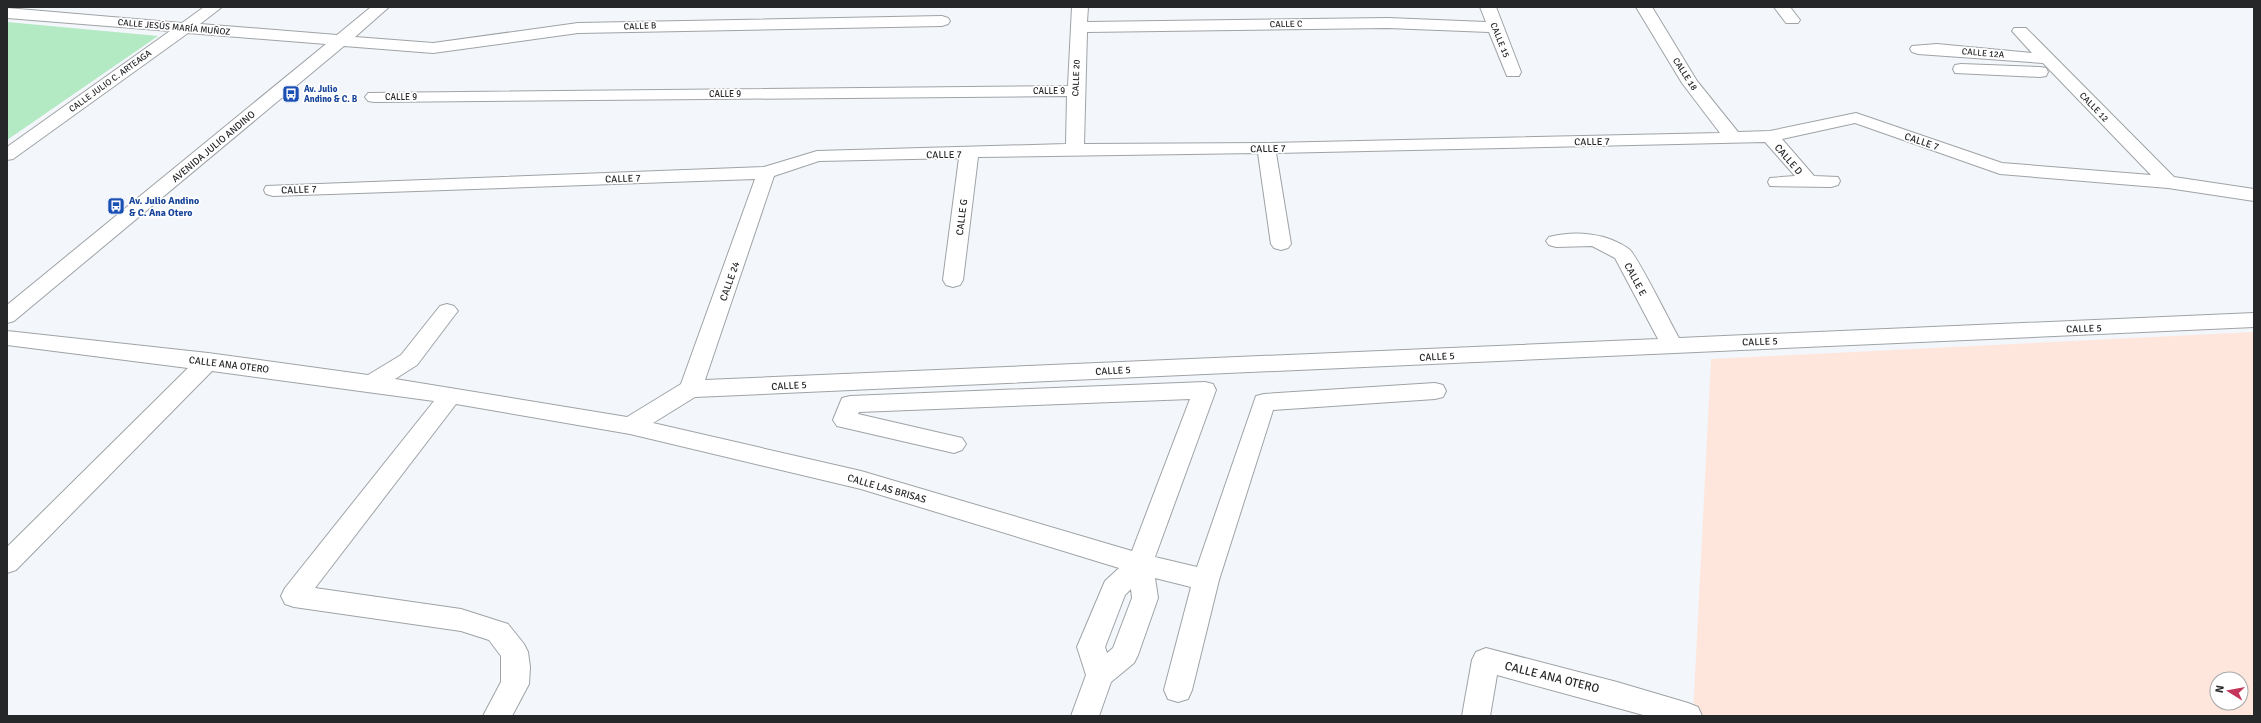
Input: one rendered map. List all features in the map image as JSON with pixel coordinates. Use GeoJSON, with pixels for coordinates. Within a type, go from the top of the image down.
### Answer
{"type":"FeatureCollection","features":[{"type":"Feature","properties":{"kind":"street","name":"CALLE JULIO C. ARTEAGA"},"geometry":{"type":"LineString","coordinates":[[7,155],[214,7]]}},
{"type":"Feature","properties":{"kind":"street","name":"AVENIDA JULIO ANDINO"},"geometry":{"type":"LineString","coordinates":[[7,316],[381,7]]}},
{"type":"Feature","properties":{"kind":"street","name":"CALLE 20"},"geometry":{"type":"LineString","coordinates":[[1075,149],[1080,7]]}},
{"type":"Feature","properties":{"kind":"street","name":"CALLE 15"},"geometry":{"type":"LineString","coordinates":[[1488,7],[1494,27],[1513,72]]}},
{"type":"Feature","properties":{"kind":"street","name":"CALLE 18"},"geometry":{"type":"LineString","coordinates":[[1644,7],[1690,83],[1733,138]]}},
{"type":"Feature","properties":{"kind":"street"},"geometry":{"type":"LineString","coordinates":[[1782,7],[1792,20]]}},
{"type":"Feature","properties":{"kind":"street","name":"CALLE JESÚS MARÍA MUÑOZ"},"geometry":{"type":"LineString","coordinates":[[7,13],[341,40]]}},
{"type":"Feature","properties":{"kind":"street","name":"CALLE B"},"geometry":{"type":"LineString","coordinates":[[341,40],[434,48],[578,28],[728,18],[942,21]]}},
{"type":"Feature","properties":{"kind":"street","name":"CALLE C"},"geometry":{"type":"LineString","coordinates":[[1079,27],[1388,23],[1494,27]]}},
{"type":"Feature","properties":{"kind":"street","name":"CALLE 12"},"geometry":{"type":"LineString","coordinates":[[2020,32],[2168,182]]}},
{"type":"Feature","properties":{"kind":"street","name":"CALLE 12A"},"geometry":{"type":"LineString","coordinates":[[1918,49],[1937,49],[2048,59]]}},
{"type":"Feature","properties":{"kind":"street"},"geometry":{"type":"LineString","coordinates":[[1960,69],[2062,73]]}},
{"type":"Feature","properties":{"kind":"street","name":"CALLE 9"},"geometry":{"type":"LineString","coordinates":[[374,97],[1076,91]]}},
{"type":"Feature","properties":{"kind":"street","name":"CALLE 7"},"geometry":{"type":"LineString","coordinates":[[273,190],[766,173],[817,156],[1075,149],[1266,148],[1733,138],[1770,136],[1856,118],[2000,168],[2168,182],[2254,195]]}},
{"type":"Feature","properties":{"kind":"street","name":"CALLE D"},"geometry":{"type":"LineString","coordinates":[[1770,136],[1809,181]]}},
{"type":"Feature","properties":{"kind":"street"},"geometry":{"type":"LineString","coordinates":[[1266,148],[1281,244]]}},
{"type":"Feature","properties":{"kind":"street","name":"CALLE G"},"geometry":{"type":"LineString","coordinates":[[953,280],[969,153]]}},
{"type":"Feature","properties":{"kind":"street","name":"CALLE 24"},"geometry":{"type":"LineString","coordinates":[[691,389],[766,173]]}},
{"type":"Feature","properties":{"kind":"street"},"geometry":{"type":"LineString","coordinates":[[1777,182],[1831,181]]}},
{"type":"Feature","properties":{"kind":"street","name":"CALLE E"},"geometry":{"type":"LineString","coordinates":[[1556,241],[1595,240],[1623,254],[1672,345]]}},
{"type":"Feature","properties":{"kind":"street"},"geometry":{"type":"LineString","coordinates":[[371,384],[409,360],[447,311]]}},
{"type":"Feature","properties":{"kind":"street","name":"CALLE 5"},"geometry":{"type":"LineString","coordinates":[[630,426],[691,389],[2254,320]]}},
{"type":"Feature","properties":{"kind":"street","name":"CALLE ANA OTERO"},"geometry":{"type":"LineString","coordinates":[[7,338],[208,361],[451,395]]}},
{"type":"Feature","properties":{"kind":"street"},"geometry":{"type":"LineString","coordinates":[[7,563],[208,361]]}},
{"type":"Feature","properties":{"kind":"street"},"geometry":{"type":"LineString","coordinates":[[954,444],[845,420],[850,404],[1204,390],[1140,564],[1145,598],[1124,655],[1100,675],[1085,716]]}},
{"type":"Feature","properties":{"kind":"street"},"geometry":{"type":"LineString","coordinates":[[1178,690],[1206,580],[1264,402],[1435,391]]}},
{"type":"Feature","properties":{"kind":"street"},"geometry":{"type":"LineString","coordinates":[[451,395],[294,596],[461,620],[498,632],[514,652],[516,667],[515,684],[497,716]]}},
{"type":"Feature","properties":{"kind":"street","name":"CALLE LAS BRISAS"},"geometry":{"type":"LineString","coordinates":[[451,395],[630,426],[861,480],[1140,564],[1206,580]]}},
{"type":"Feature","properties":{"kind":"street","name":"CALLE ANA OTERO"},"geometry":{"type":"LineString","coordinates":[[1476,716],[1486,660],[1617,694],[1688,716]]}},
{"type":"Feature","properties":{"kind":"shaded area"},"geometry":{"type":"Polygon","coordinates":[[[2254,332],[2254,716],[1693,716],[1711,359],[2254,332]]]}},
{"type":"Feature","properties":{"kind":"green space"},"geometry":{"type":"Polygon","coordinates":[[[7,22],[158,36],[7,140],[7,22]]]}},
{"type":"Feature","properties":{"kind":"place","name":"Av. Julio Andino & C. B"},"geometry":{"type":"Point","coordinates":[291,94]}},
{"type":"Feature","properties":{"kind":"place","name":"Av. Julio Andino & C. Ana Otero"},"geometry":{"type":"Point","coordinates":[116,206]}}]}
